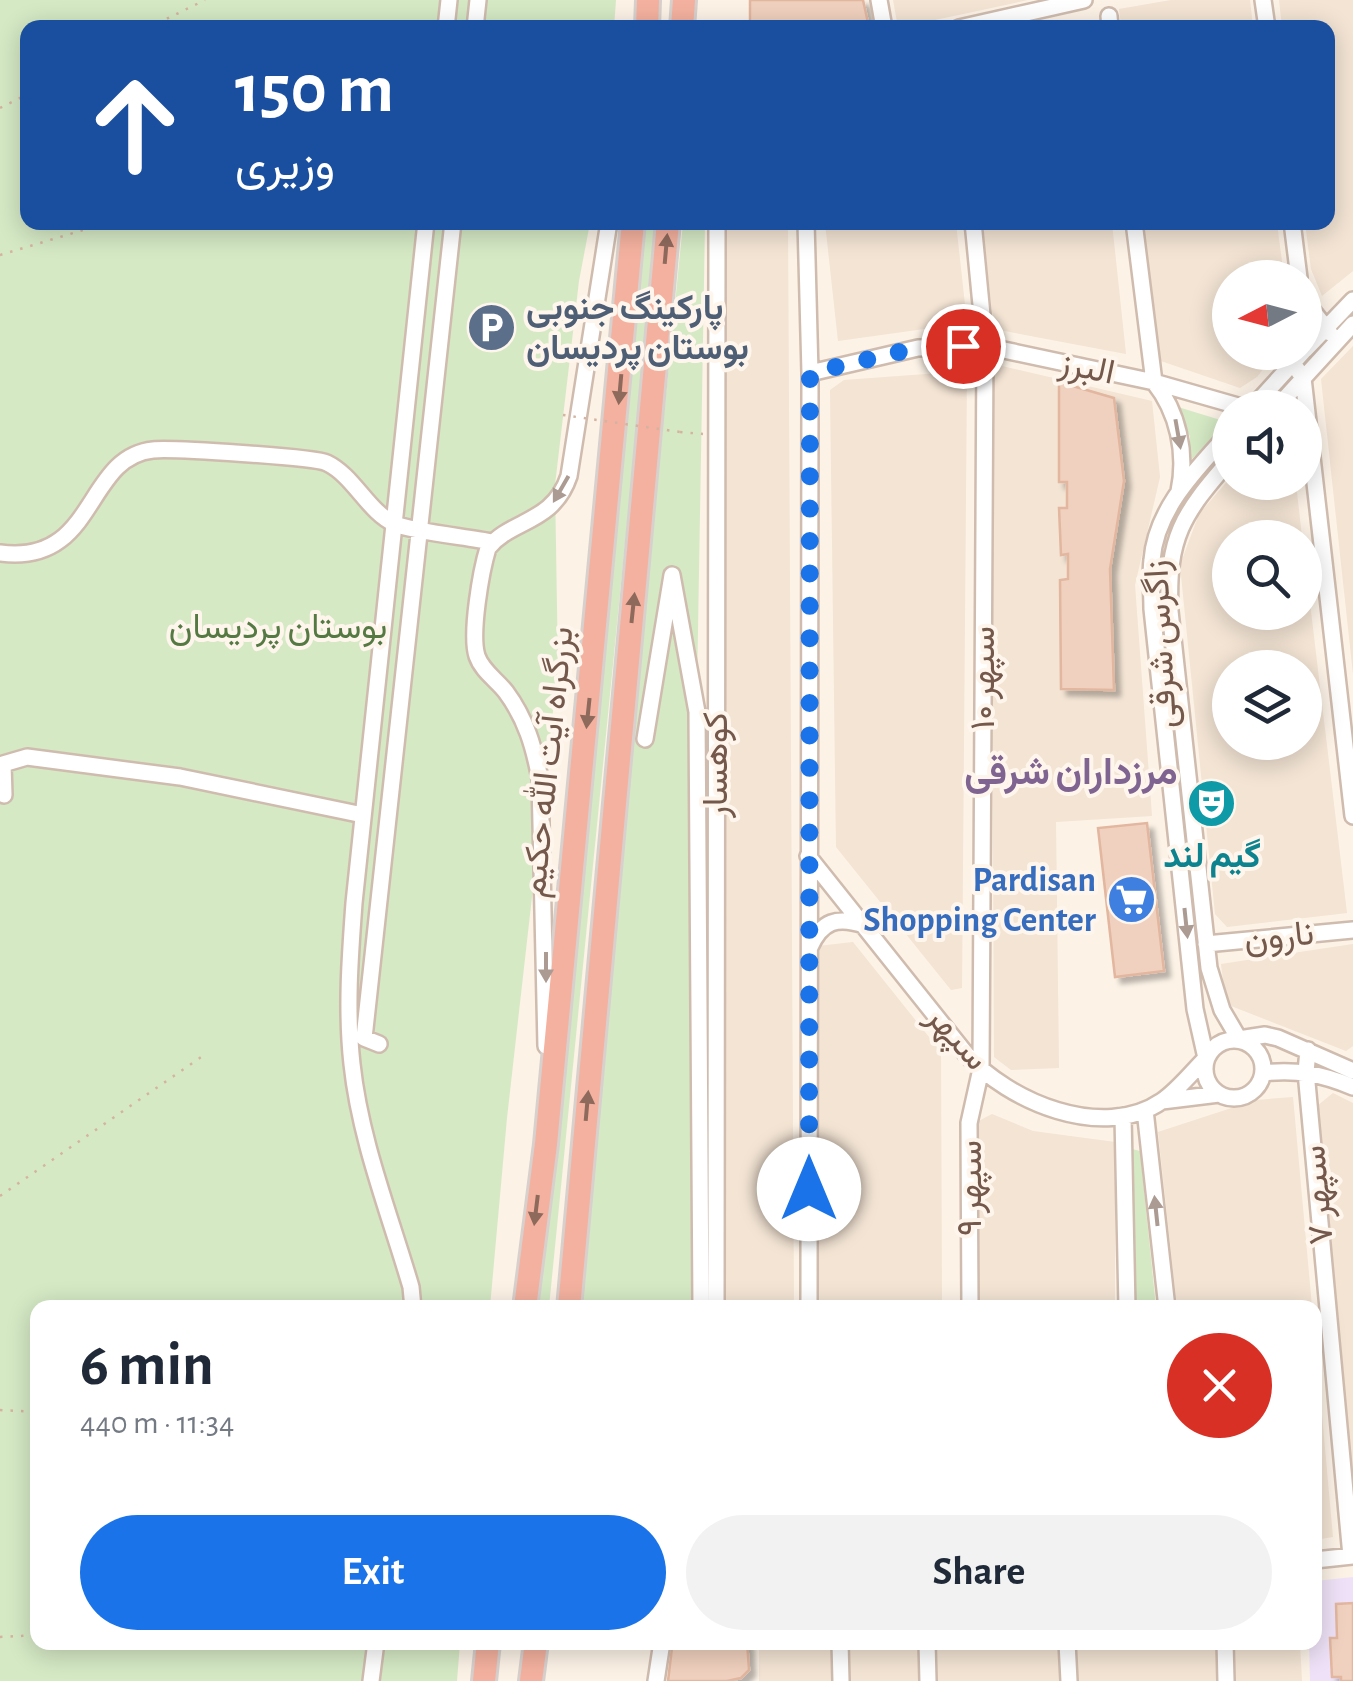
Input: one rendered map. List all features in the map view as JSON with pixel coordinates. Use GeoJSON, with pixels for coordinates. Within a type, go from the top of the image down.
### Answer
{"type":"FeatureCollection","features":[{"type":"Feature","properties":{"kind":"highway","name":"بزرگراه آیت الله حکیم"},"geometry":{"type":"LineString","coordinates":[[526,1300],[546,1144],[633,230]]}},
{"type":"Feature","properties":{"kind":"highway","name":"بزرگراه آیت الله حکیم"},"geometry":{"type":"LineString","coordinates":[[569,1300],[667,230]]}},
{"type":"Feature","properties":{"kind":"highway"},"geometry":{"type":"LineString","coordinates":[[484,1681],[487,1650]]}},
{"type":"Feature","properties":{"kind":"highway"},"geometry":{"type":"LineString","coordinates":[[531,1681],[537,1650]]}},
{"type":"Feature","properties":{"kind":"highway"},"geometry":{"type":"LineString","coordinates":[[539,1650],[540,1681]]}},
{"type":"Feature","properties":{"kind":"street"},"geometry":{"type":"LineString","coordinates":[[985,20],[1034,5],[1084,0]]}},
{"type":"Feature","properties":{"kind":"street"},"geometry":{"type":"LineString","coordinates":[[412,1300],[364,1125],[352,1068],[347,1003],[425,230]]}},
{"type":"Feature","properties":{"kind":"street"},"geometry":{"type":"LineString","coordinates":[[378,1044],[364,1038],[452,230]]}},
{"type":"Feature","properties":{"kind":"street"},"geometry":{"type":"LineString","coordinates":[[546,1144],[546,942],[540,779],[534,747],[522,717],[482,667],[475,645],[486,556],[492,542],[535,519],[566,485],[608,230]]}},
{"type":"Feature","properties":{"kind":"street","name":"کوهسار"},"geometry":{"type":"LineString","coordinates":[[716,230],[716,1300]]}},
{"type":"Feature","properties":{"kind":"street"},"geometry":{"type":"LineString","coordinates":[[806,230],[810,373],[809,1300]]}},
{"type":"Feature","properties":{"kind":"street","name":"سپهر ۱۰"},"geometry":{"type":"LineString","coordinates":[[974,230],[986,346],[980,1069]]}},
{"type":"Feature","properties":{"kind":"street"},"geometry":{"type":"LineString","coordinates":[[1135,230],[1154,382],[1174,412],[1183,475],[1179,492]]}},
{"type":"Feature","properties":{"kind":"street"},"geometry":{"type":"LineString","coordinates":[[1293,230],[1297,260]]}},
{"type":"Feature","properties":{"kind":"street","name":"البرز"},"geometry":{"type":"LineString","coordinates":[[1292,390],[1353,300]]}},
{"type":"Feature","properties":{"kind":"street"},"geometry":{"type":"LineString","coordinates":[[1322,322],[1332,335]]}},
{"type":"Feature","properties":{"kind":"street","name":"البرز"},"geometry":{"type":"LineString","coordinates":[[1322,341],[1353,324]]}},
{"type":"Feature","properties":{"kind":"street","name":"البرز"},"geometry":{"type":"LineString","coordinates":[[810,373],[918,348],[986,346],[1212,398]]}},
{"type":"Feature","properties":{"kind":"street","name":"البرز"},"geometry":{"type":"LineString","coordinates":[[1266,390],[1285,370]]}},
{"type":"Feature","properties":{"kind":"street"},"geometry":{"type":"LineString","coordinates":[[1302,370],[1346,694],[1353,816]]}},
{"type":"Feature","properties":{"kind":"street"},"geometry":{"type":"LineString","coordinates":[[0,554],[37,553],[60,543],[118,467],[152,450],[319,460],[344,475],[394,524],[492,542]]}},
{"type":"Feature","properties":{"kind":"street","name":"زاگرس شرقی"},"geometry":{"type":"LineString","coordinates":[[1206,1058],[1195,1009],[1152,608],[1154,544],[1166,513],[1212,453]]}},
{"type":"Feature","properties":{"kind":"street","name":"زاگرس شرقی"},"geometry":{"type":"LineString","coordinates":[[1212,482],[1191,507],[1177,534],[1170,559],[1170,612],[1206,944],[1218,999],[1238,1040]]}},
{"type":"Feature","properties":{"kind":"street"},"geometry":{"type":"LineString","coordinates":[[645,739],[672,575],[698,712],[701,1300]]}},
{"type":"Feature","properties":{"kind":"street"},"geometry":{"type":"LineString","coordinates":[[4,795],[3,764],[27,758],[180,777],[363,815]]}},
{"type":"Feature","properties":{"kind":"street","name":"سپهر"},"geometry":{"type":"LineString","coordinates":[[808,856],[980,1069],[1016,1094],[1052,1110],[1123,1116],[1162,1101]]}},
{"type":"Feature","properties":{"kind":"street"},"geometry":{"type":"LineString","coordinates":[[808,951],[816,934],[828,922],[839,920],[864,926]]}},
{"type":"Feature","properties":{"kind":"street","name":"نارون"},"geometry":{"type":"LineString","coordinates":[[1206,944],[1353,930]]}},
{"type":"Feature","properties":{"kind":"street"},"geometry":{"type":"LineString","coordinates":[[1195,1009],[1202,1019],[1213,1021],[1218,999]]}},
{"type":"Feature","properties":{"kind":"street"},"geometry":{"type":"LineString","coordinates":[[1162,1101],[1219,1043],[1265,1035],[1353,1071]]}},
{"type":"Feature","properties":{"kind":"street"},"geometry":{"type":"LineString","coordinates":[[1162,1101],[1218,1094],[1228,1098],[1248,1095],[1262,1073],[1258,1052],[1238,1040]]}},
{"type":"Feature","properties":{"kind":"street","name":"سپهر ۷"},"geometry":{"type":"LineString","coordinates":[[1308,1050],[1306,1072],[1352,1556]]}},
{"type":"Feature","properties":{"kind":"street"},"geometry":{"type":"LineString","coordinates":[[1206,1058],[1206,1079],[1218,1094]]}},
{"type":"Feature","properties":{"kind":"street","name":"سپهر ۹"},"geometry":{"type":"LineString","coordinates":[[970,1300],[969,1123],[980,1069]]}},
{"type":"Feature","properties":{"kind":"street"},"geometry":{"type":"LineString","coordinates":[[1262,1073],[1306,1072],[1353,1087]]}},
{"type":"Feature","properties":{"kind":"street"},"geometry":{"type":"LineString","coordinates":[[1144,1110],[1166,1300]]}},
{"type":"Feature","properties":{"kind":"street"},"geometry":{"type":"LineString","coordinates":[[1123,1116],[1127,1300]]}},
{"type":"Feature","properties":{"kind":"street"},"geometry":{"type":"LineString","coordinates":[[1322,1559],[1352,1556]]}},
{"type":"Feature","properties":{"kind":"street"},"geometry":{"type":"LineString","coordinates":[[370,1681],[375,1650]]}},
{"type":"Feature","properties":{"kind":"street"},"geometry":{"type":"LineString","coordinates":[[656,1681],[661,1650]]}},
{"type":"Feature","properties":{"kind":"street"},"geometry":{"type":"LineString","coordinates":[[840,1650],[841,1681]]}},
{"type":"Feature","properties":{"kind":"street"},"geometry":{"type":"LineString","coordinates":[[927,1650],[928,1681]]}},
{"type":"Feature","properties":{"kind":"street"},"geometry":{"type":"LineString","coordinates":[[1067,1650],[1069,1681]]}},
{"type":"Feature","properties":{"kind":"street"},"geometry":{"type":"LineString","coordinates":[[1225,1650],[1226,1681]]}},
{"type":"Feature","properties":{"kind":"path"},"geometry":{"type":"LineString","coordinates":[[164,20],[205,0]]}},
{"type":"Feature","properties":{"kind":"path"},"geometry":{"type":"LineString","coordinates":[[0,255],[83,230]]}},
{"type":"Feature","properties":{"kind":"path"},"geometry":{"type":"LineString","coordinates":[[563,415],[716,435]]}},
{"type":"Feature","properties":{"kind":"path"},"geometry":{"type":"LineString","coordinates":[[0,1196],[207,1053]]}},
{"type":"Feature","properties":{"kind":"path"},"geometry":{"type":"LineString","coordinates":[[0,1410],[30,1412]]}},
{"type":"Feature","properties":{"kind":"path"},"geometry":{"type":"LineString","coordinates":[[0,1638],[30,1636]]}},
{"type":"Feature","properties":{"kind":"shaded area"},"geometry":{"type":"Polygon","coordinates":[[[893,0],[1028,0],[935,20],[897,20],[893,0]]]}},
{"type":"Feature","properties":{"kind":"shaded area"},"geometry":{"type":"Polygon","coordinates":[[[1171,0],[1250,0],[1252,20],[1120,20],[1119,9],[1171,0]]]}},
{"type":"Feature","properties":{"kind":"shaded area"},"geometry":{"type":"Polygon","coordinates":[[[1279,0],[1353,0],[1353,271],[1322,296],[1322,260],[1310,260],[1306,230],[1335,230],[1335,20],[1281,20],[1279,0]]]}},
{"type":"Feature","properties":{"kind":"shaded area"},"geometry":{"type":"Polygon","coordinates":[[[722,230],[788,230],[794,1300],[724,1300],[722,230]]]}},
{"type":"Feature","properties":{"kind":"shaded area"},"geometry":{"type":"Polygon","coordinates":[[[826,230],[957,230],[967,323],[838,341],[826,230]]]}},
{"type":"Feature","properties":{"kind":"shaded area"},"geometry":{"type":"Polygon","coordinates":[[[983,230],[1113,230],[1126,354],[994,329],[983,230]]]}},
{"type":"Feature","properties":{"kind":"shaded area"},"geometry":{"type":"Polygon","coordinates":[[[1142,230],[1278,230],[1282,260],[1212,260],[1212,370],[1263,370],[1240,388],[1155,359],[1142,230]]]}},
{"type":"Feature","properties":{"kind":"shaded area"},"geometry":{"type":"Polygon","coordinates":[[[1353,346],[1353,674],[1321,379],[1353,346]]]}},
{"type":"Feature","properties":{"kind":"shaded area"},"geometry":{"type":"Polygon","coordinates":[[[1002,366],[1152,401],[1160,477],[1135,585],[1152,816],[1056,822],[1059,1068],[1011,1070],[994,1057],[991,380],[1002,366]]]}},
{"type":"Feature","properties":{"kind":"shaded area"},"geometry":{"type":"Polygon","coordinates":[[[967,371],[962,988],[951,990],[836,847],[830,390],[844,380],[967,371]]]}},
{"type":"Feature","properties":{"kind":"shaded area"},"geometry":{"type":"Polygon","coordinates":[[[1212,499],[1298,500],[1300,520],[1212,520],[1212,630],[1313,630],[1316,650],[1212,650],[1212,760],[1322,760],[1322,703],[1347,913],[1227,927],[1215,914],[1180,565],[1199,514],[1212,499]]]}},
{"type":"Feature","properties":{"kind":"shaded area"},"geometry":{"type":"Polygon","coordinates":[[[853,942],[941,1052],[942,1300],[819,1300],[818,946],[853,942]]]}},
{"type":"Feature","properties":{"kind":"shaded area"},"geometry":{"type":"Polygon","coordinates":[[[1353,944],[1353,1046],[1346,1051],[1226,1004],[1221,964],[1353,944]]]}},
{"type":"Feature","properties":{"kind":"shaded area"},"geometry":{"type":"Polygon","coordinates":[[[1333,1093],[1353,1103],[1353,1483],[1317,1106],[1333,1093]]]}},
{"type":"Feature","properties":{"kind":"shaded area"},"geometry":{"type":"Polygon","coordinates":[[[1293,1097],[1311,1300],[1176,1300],[1158,1132],[1256,1100],[1293,1097]]]}},
{"type":"Feature","properties":{"kind":"shaded area"},"geometry":{"type":"Polygon","coordinates":[[[992,1114],[1033,1131],[1115,1142],[1115,1300],[976,1300],[975,1123],[992,1114]]]}},
{"type":"Feature","properties":{"kind":"shaded area"},"geometry":{"type":"Polygon","coordinates":[[[1322,1414],[1333,1537],[1322,1539],[1322,1414]]]}},
{"type":"Feature","properties":{"kind":"shaded area"},"geometry":{"type":"Polygon","coordinates":[[[1353,1577],[1353,1681],[1310,1681],[1309,1650],[1322,1650],[1322,1580],[1353,1577]]]}},
{"type":"Feature","properties":{"kind":"shaded area"},"geometry":{"type":"Polygon","coordinates":[[[759,1650],[1300,1650],[1302,1681],[759,1681],[759,1650]]]}},
{"type":"Feature","properties":{"kind":"green space","name":"بوستان پردیسان"},"geometry":{"type":"Polygon","coordinates":[[[0,0],[616,0],[615,20],[20,20],[20,230],[589,230],[555,485],[558,667],[491,1300],[30,1300],[30,1650],[459,1650],[457,1681],[0,1681],[0,0]]]}},
{"type":"Feature","properties":{"kind":"green space"},"geometry":{"type":"Polygon","coordinates":[[[645,230],[654,230],[550,1300],[540,1300],[645,230]]]}},
{"type":"Feature","properties":{"kind":"green space"},"geometry":{"type":"Polygon","coordinates":[[[682,230],[705,230],[697,688],[701,1300],[581,1300],[606,998],[682,230]]]}},
{"type":"Feature","properties":{"kind":"green space"},"geometry":{"type":"Polygon","coordinates":[[[1178,407],[1212,417],[1212,438],[1190,461],[1190,437],[1178,407]]]}},
{"type":"Feature","properties":{"kind":"green space"},"geometry":{"type":"Polygon","coordinates":[[[1132,1149],[1140,1151],[1155,1300],[1135,1300],[1132,1149]]]}},
{"type":"Feature","properties":{"kind":"building"},"geometry":{"type":"Polygon","coordinates":[[[750,0],[863,0],[867,20],[750,20],[750,0]]]}},
{"type":"Feature","properties":{"kind":"building"},"geometry":{"type":"Polygon","coordinates":[[[1059,382],[1114,398],[1124,481],[1110,569],[1114,690],[1061,689],[1060,580],[1068,579],[1068,554],[1061,555],[1059,508],[1067,508],[1067,482],[1059,482],[1059,382]]]}},
{"type":"Feature","properties":{"kind":"building","name":"Pardisan Shopping Center"},"geometry":{"type":"Polygon","coordinates":[[[1147,823],[1164,971],[1115,977],[1098,828],[1147,823]]]}},
{"type":"Feature","properties":{"kind":"building"},"geometry":{"type":"Polygon","coordinates":[[[1353,1603],[1353,1681],[1341,1681],[1341,1677],[1332,1677],[1330,1638],[1337,1638],[1336,1604],[1353,1603]]]}},
{"type":"Feature","properties":{"kind":"building"},"geometry":{"type":"Polygon","coordinates":[[[672,1650],[748,1650],[749,1670],[741,1678],[668,1681],[672,1650]]]}},
{"type":"Feature","properties":{"kind":"place","name":"پارکینگ جنوبی بوستان پردیسان"},"geometry":{"type":"Point","coordinates":[491,328]}},
{"type":"Feature","properties":{"kind":"place","name":"گیم لند"},"geometry":{"type":"Point","coordinates":[1212,804]}},
{"type":"Feature","properties":{"kind":"place","name":"Pardisan Shopping Center"},"geometry":{"type":"Point","coordinates":[1131,900]}},
{"type":"Feature","properties":{"kind":"district","name":"مرزداران شرقی"},"geometry":{"type":"Point","coordinates":[1071,773]}},
{"type":"Feature","properties":{"kind":"route"},"geometry":{"type":"LineString","coordinates":[[809,1189],[810,373],[899,352],[963,346]]}}]}
